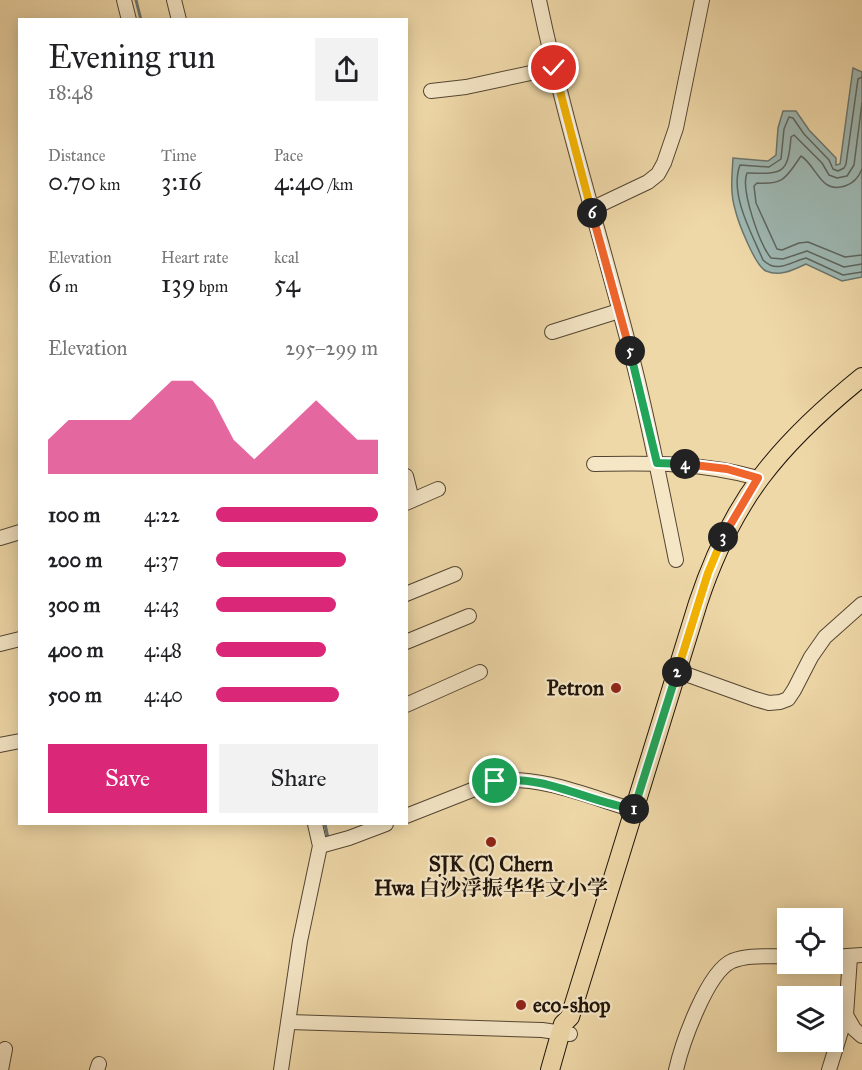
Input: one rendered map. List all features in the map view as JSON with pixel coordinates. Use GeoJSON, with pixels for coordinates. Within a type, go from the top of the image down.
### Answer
{"type":"FeatureCollection","features":[{"type":"Feature","properties":{"kind":"main road"},"geometry":{"type":"LineString","coordinates":[[550,1070],[567,1028],[677,671],[716,554],[733,518],[758,478],[796,436],[862,377]]}},
{"type":"Feature","properties":{"kind":"main road"},"geometry":{"type":"LineString","coordinates":[[560,1070],[567,1028]]}},
{"type":"Feature","properties":{"kind":"street"},"geometry":{"type":"LineString","coordinates":[[124,0],[128,18]]}},
{"type":"Feature","properties":{"kind":"street"},"geometry":{"type":"LineString","coordinates":[[174,0],[178,18]]}},
{"type":"Feature","properties":{"kind":"street"},"geometry":{"type":"LineString","coordinates":[[539,0],[550,69],[619,311],[657,463],[676,560]]}},
{"type":"Feature","properties":{"kind":"street"},"geometry":{"type":"LineString","coordinates":[[591,209],[648,182],[661,169],[676,128],[702,0]]}},
{"type":"Feature","properties":{"kind":"street"},"geometry":{"type":"LineString","coordinates":[[431,91],[466,87],[550,69]]}},
{"type":"Feature","properties":{"kind":"street"},"geometry":{"type":"LineString","coordinates":[[552,332],[619,311]]}},
{"type":"Feature","properties":{"kind":"street"},"geometry":{"type":"LineString","coordinates":[[594,464],[691,464],[727,469],[758,478]]}},
{"type":"Feature","properties":{"kind":"street"},"geometry":{"type":"LineString","coordinates":[[409,501],[438,489]]}},
{"type":"Feature","properties":{"kind":"street"},"geometry":{"type":"LineString","coordinates":[[0,538],[18,533]]}},
{"type":"Feature","properties":{"kind":"street"},"geometry":{"type":"LineString","coordinates":[[408,593],[455,574]]}},
{"type":"Feature","properties":{"kind":"street"},"geometry":{"type":"LineString","coordinates":[[677,671],[755,699],[769,703],[780,702],[788,699],[825,637],[862,604]]}},
{"type":"Feature","properties":{"kind":"street"},"geometry":{"type":"LineString","coordinates":[[408,641],[469,616]]}},
{"type":"Feature","properties":{"kind":"street"},"geometry":{"type":"LineString","coordinates":[[0,644],[18,640]]}},
{"type":"Feature","properties":{"kind":"street"},"geometry":{"type":"LineString","coordinates":[[408,704],[480,672]]}},
{"type":"Feature","properties":{"kind":"street"},"geometry":{"type":"LineString","coordinates":[[0,745],[18,741]]}},
{"type":"Feature","properties":{"kind":"street"},"geometry":{"type":"LineString","coordinates":[[408,815],[495,781],[511,779],[543,783],[634,810]]}},
{"type":"Feature","properties":{"kind":"street"},"geometry":{"type":"LineString","coordinates":[[281,1070],[300,941],[320,846],[315,825]]}},
{"type":"Feature","properties":{"kind":"street"},"geometry":{"type":"LineString","coordinates":[[320,846],[349,831],[381,825]]}},
{"type":"Feature","properties":{"kind":"street"},"geometry":{"type":"LineString","coordinates":[[829,1070],[846,1015],[856,956]]}},
{"type":"Feature","properties":{"kind":"street"},"geometry":{"type":"LineString","coordinates":[[676,1070],[695,1016],[714,977],[732,961],[777,957]]}},
{"type":"Feature","properties":{"kind":"street"},"geometry":{"type":"LineString","coordinates":[[846,1015],[854,1029],[862,1036]]}},
{"type":"Feature","properties":{"kind":"street"},"geometry":{"type":"LineString","coordinates":[[289,1022],[567,1028]]}},
{"type":"Feature","properties":{"kind":"street"},"geometry":{"type":"LineString","coordinates":[[1,1070],[5,1049]]}},
{"type":"Feature","properties":{"kind":"water"},"geometry":{"type":"Polygon","coordinates":[[[853,68],[862,72],[862,277],[842,281],[806,264],[781,273],[766,271],[752,253],[733,203],[733,158],[768,161],[776,155],[778,128],[783,111],[796,111],[809,130],[836,158],[836,165],[840,164],[853,68]]]}},
{"type":"Feature","properties":{"kind":"waterway"},"geometry":{"type":"LineString","coordinates":[[136,0],[140,18]]}},
{"type":"Feature","properties":{"kind":"waterway"},"geometry":{"type":"LineString","coordinates":[[325,825],[328,838]]}},
{"type":"Feature","properties":{"kind":"place","name":"Petron"},"geometry":{"type":"Point","coordinates":[616,688]}},
{"type":"Feature","properties":{"kind":"place","name":"SJK (C) Chern Hwa 白沙浮振华华文小学"},"geometry":{"type":"Point","coordinates":[491,842]}},
{"type":"Feature","properties":{"kind":"place","name":"eco-shop"},"geometry":{"type":"Point","coordinates":[521,1005]}},
{"type":"Feature","properties":{"kind":"route"},"geometry":{"type":"LineString","coordinates":[[495,781],[511,779],[543,783],[634,810],[708,573],[724,534],[758,478],[727,469],[691,464],[657,463],[554,68]]}}]}
